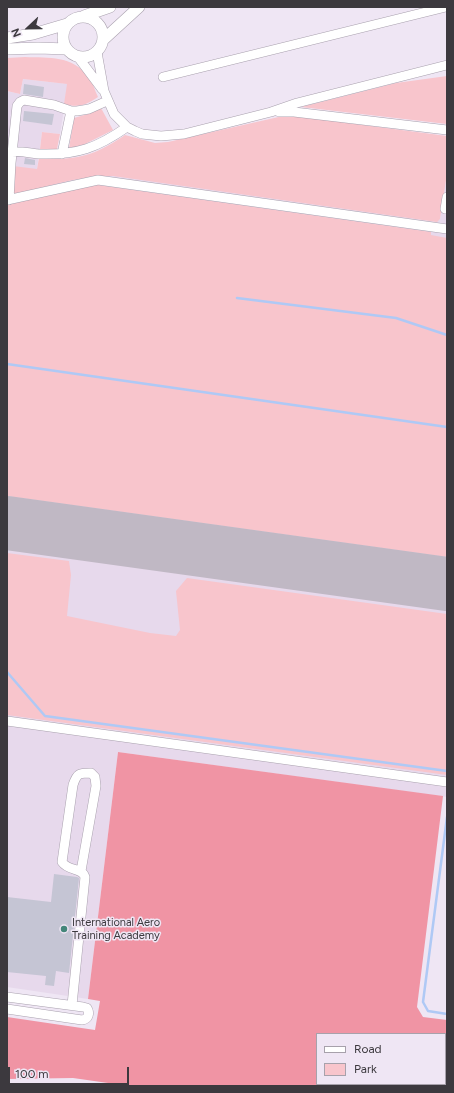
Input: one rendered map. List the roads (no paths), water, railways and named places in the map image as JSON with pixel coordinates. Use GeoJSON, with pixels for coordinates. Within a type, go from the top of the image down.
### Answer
{"type":"FeatureCollection","features":[{"type":"Feature","properties":{"kind":"main road"},"geometry":{"type":"LineString","coordinates":[[7,38],[44,31],[67,24],[78,17],[110,7]]}},
{"type":"Feature","properties":{"kind":"main road"},"geometry":{"type":"LineString","coordinates":[[103,40],[139,7]]}},
{"type":"Feature","properties":{"kind":"main road"},"geometry":{"type":"LineString","coordinates":[[67,24],[62,37],[67,49],[72,54],[78,56],[85,57],[91,55],[97,52],[101,46],[103,33],[96,22],[91,18],[84,16]]}},
{"type":"Feature","properties":{"kind":"main road"},"geometry":{"type":"LineString","coordinates":[[7,49],[67,49]]}},
{"type":"Feature","properties":{"kind":"street"},"geometry":{"type":"LineString","coordinates":[[163,77],[446,7]]}},
{"type":"Feature","properties":{"kind":"street"},"geometry":{"type":"LineString","coordinates":[[97,52],[104,91],[107,101],[114,114],[127,127],[142,134],[161,136],[184,134],[447,64]]}},
{"type":"Feature","properties":{"kind":"street"},"geometry":{"type":"LineString","coordinates":[[78,56],[104,91]]}},
{"type":"Feature","properties":{"kind":"street"},"geometry":{"type":"LineString","coordinates":[[107,101],[89,109],[77,111],[70,111],[54,105],[24,100],[20,102],[10,152],[8,200],[98,180],[447,228]]}},
{"type":"Feature","properties":{"kind":"street"},"geometry":{"type":"LineString","coordinates":[[62,154],[70,111]]}},
{"type":"Feature","properties":{"kind":"street"},"geometry":{"type":"LineString","coordinates":[[271,112],[294,112],[447,130]]}},
{"type":"Feature","properties":{"kind":"street"},"geometry":{"type":"LineString","coordinates":[[10,152],[62,154],[76,152],[95,146],[127,127]]}},
{"type":"Feature","properties":{"kind":"street"},"geometry":{"type":"LineString","coordinates":[[445,209],[447,197]]}},
{"type":"Feature","properties":{"kind":"street"},"geometry":{"type":"LineString","coordinates":[[7,721],[447,782]]}},
{"type":"Feature","properties":{"kind":"street"},"geometry":{"type":"LineString","coordinates":[[72,1005],[85,881],[84,873],[70,869],[62,862],[75,777],[80,773],[91,773],[95,777],[96,786],[81,871]]}},
{"type":"Feature","properties":{"kind":"street"},"geometry":{"type":"LineString","coordinates":[[7,997],[72,1005],[87,1008],[89,1012],[86,1020],[82,1020],[7,1009]]}},
{"type":"Feature","properties":{"kind":"waterway"},"geometry":{"type":"LineString","coordinates":[[237,298],[396,318],[447,335]]}},
{"type":"Feature","properties":{"kind":"waterway"},"geometry":{"type":"LineString","coordinates":[[7,364],[447,427]]}},
{"type":"Feature","properties":{"kind":"waterway"},"geometry":{"type":"LineString","coordinates":[[7,672],[45,716],[447,771]]}},
{"type":"Feature","properties":{"kind":"waterway"},"geometry":{"type":"LineString","coordinates":[[447,817],[423,1002],[428,1011],[447,1014]]}},
{"type":"Feature","properties":{"kind":"place","name":"International Aero Training Academy"},"geometry":{"type":"Point","coordinates":[64,929]}}]}
